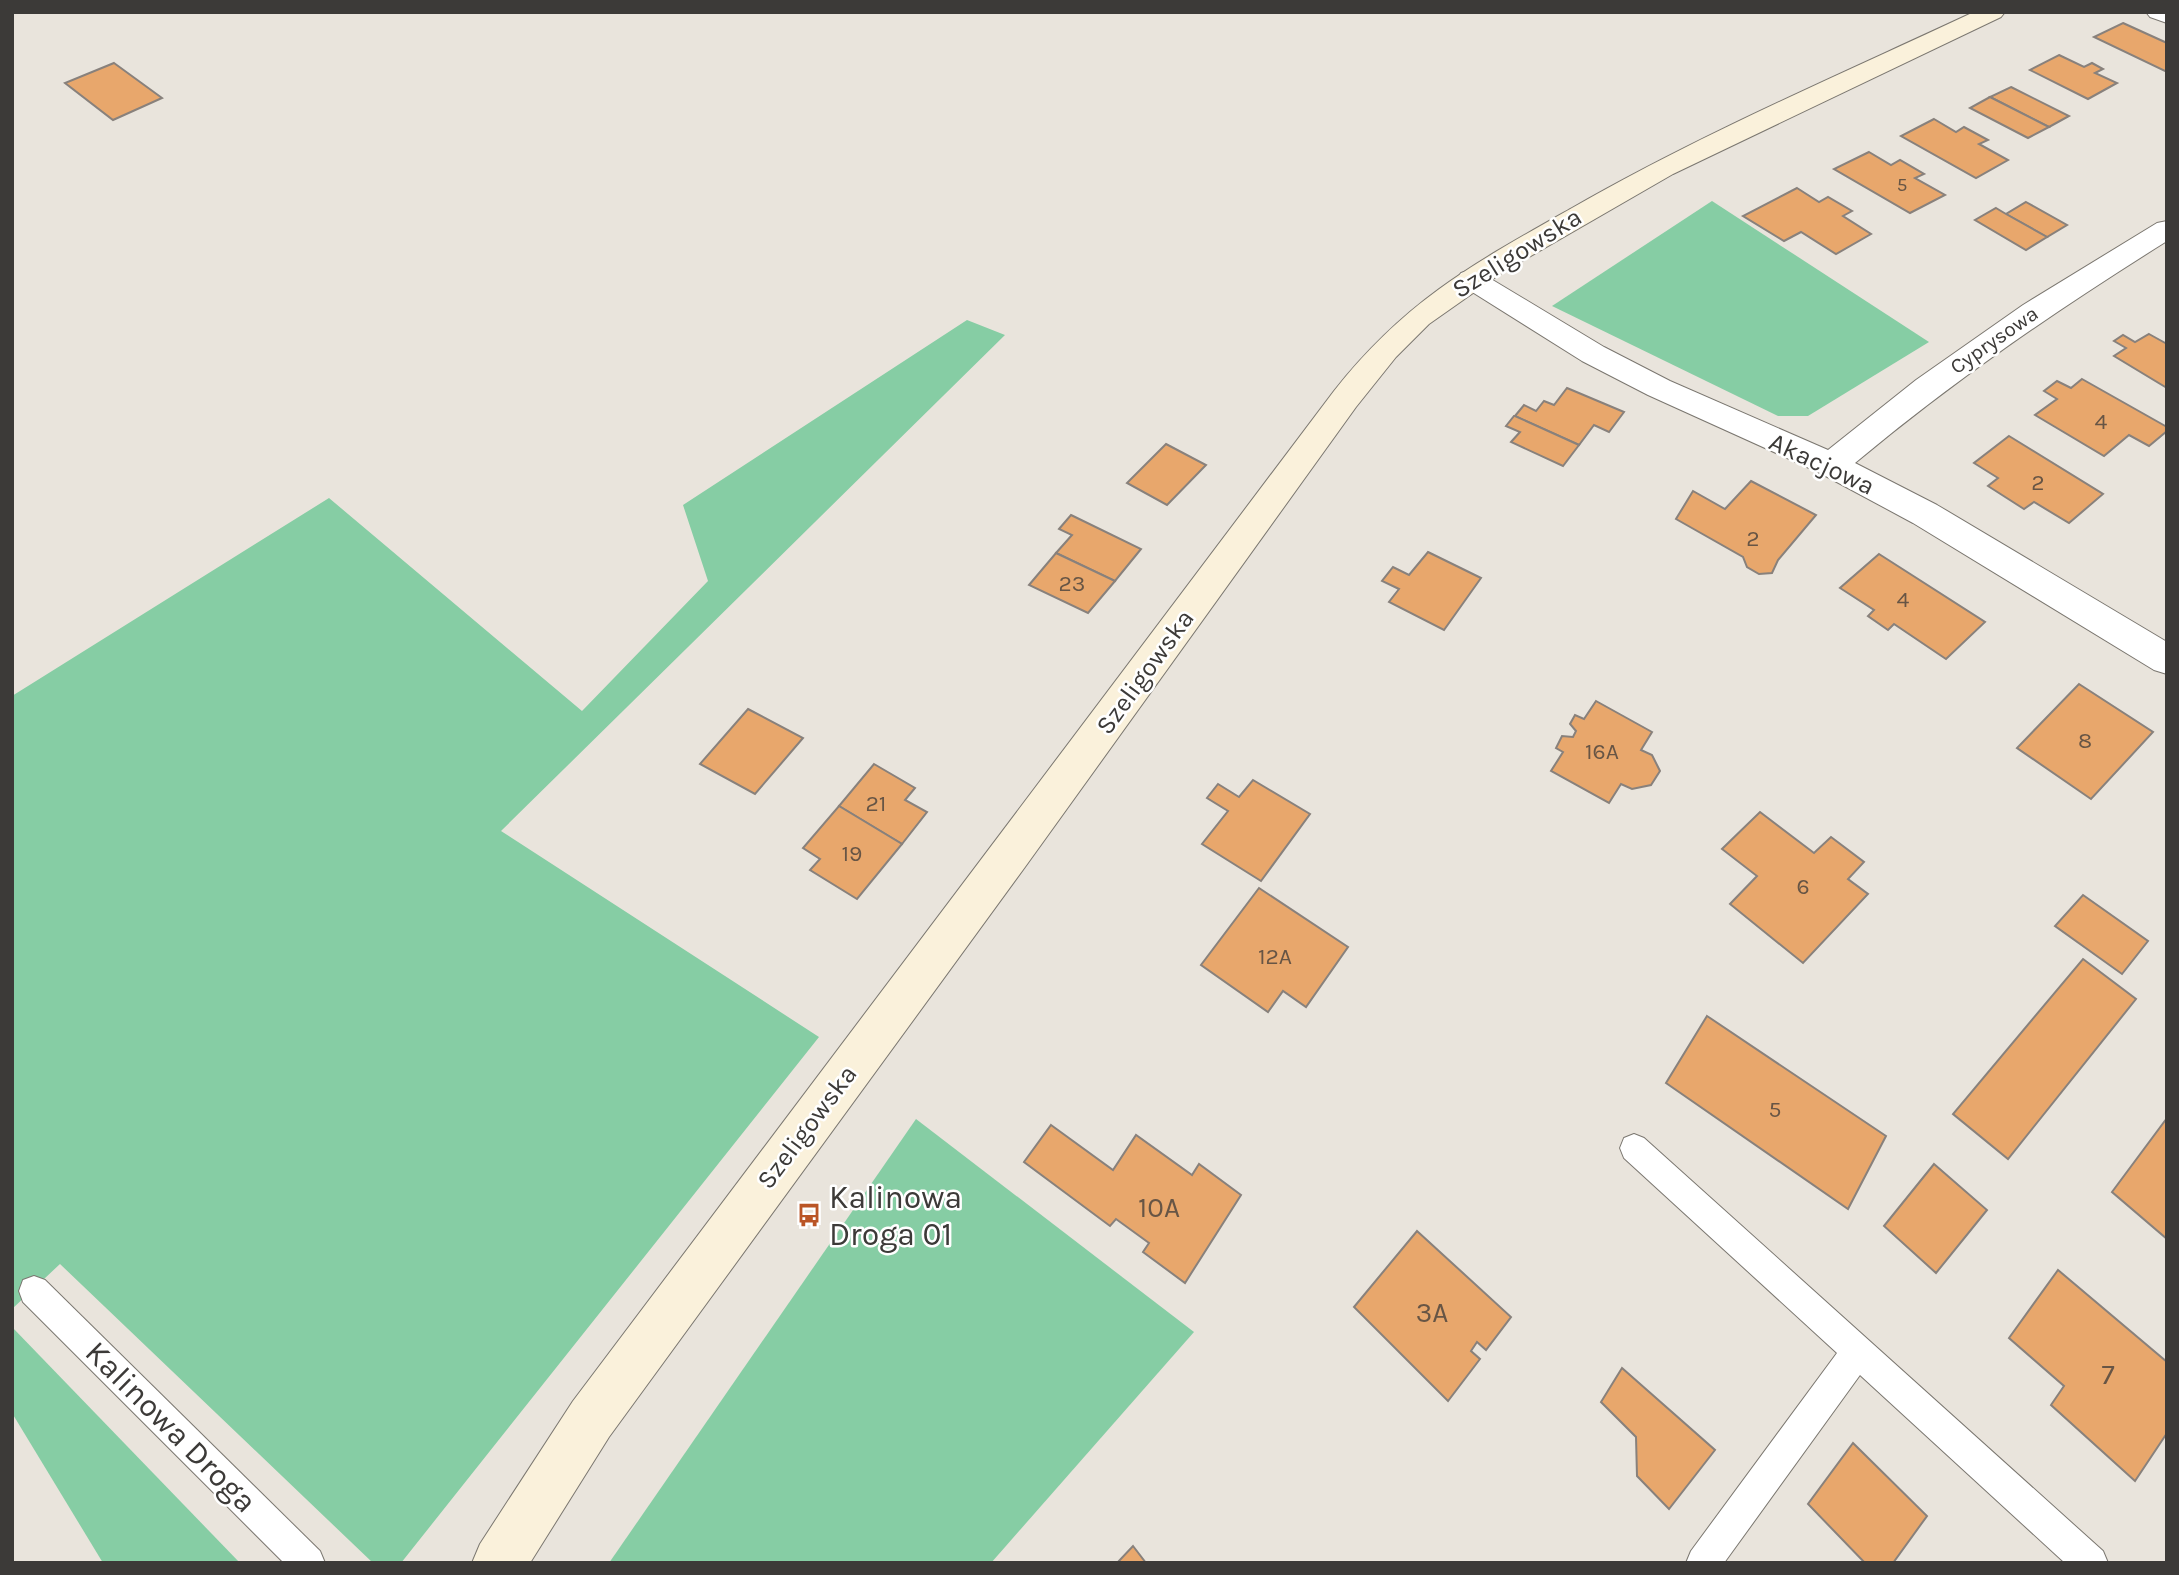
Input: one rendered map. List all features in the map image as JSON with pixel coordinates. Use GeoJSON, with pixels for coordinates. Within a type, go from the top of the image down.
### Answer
{"type":"FeatureCollection","features":[{"type":"Feature","properties":{"kind":"street","name":"Szeligowska"},"geometry":{"type":"LineString","coordinates":[[499,1563],[590,1419],[1011,855],[1345,399],[1399,335],[1431,307],[1471,279],[1606,198],[1697,150],[1993,12]]}},
{"type":"Feature","properties":{"kind":"street"},"geometry":{"type":"LineString","coordinates":[[2158,12],[2167,16]]}},
{"type":"Feature","properties":{"kind":"street","name":"Cyprysowa"},"geometry":{"type":"LineString","coordinates":[[1831,465],[1927,387],[2033,312],[2167,229]]}},
{"type":"Feature","properties":{"kind":"street","name":"Akacjowa"},"geometry":{"type":"LineString","coordinates":[[1471,279],[1593,354],[1659,388],[1831,465],[1983,547],[2167,660]]}},
{"type":"Feature","properties":{"kind":"lane"},"geometry":{"type":"LineString","coordinates":[[1634,1148],[2091,1563]]}},
{"type":"Feature","properties":{"kind":"lane","name":"Kalinowa Droga"},"geometry":{"type":"LineString","coordinates":[[34,1291],[308,1563]]}},
{"type":"Feature","properties":{"kind":"lane"},"geometry":{"type":"LineString","coordinates":[[1703,1563],[1858,1351]]}},
{"type":"Feature","properties":{"kind":"green space"},"geometry":{"type":"Polygon","coordinates":[[[1712,201],[1929,342],[1808,416],[1778,416],[1552,306],[1712,201]]]}},
{"type":"Feature","properties":{"kind":"green space"},"geometry":{"type":"Polygon","coordinates":[[[967,320],[1005,335],[501,831],[819,1037],[401,1563],[373,1563],[60,1264],[12,1309],[12,696],[329,498],[582,711],[708,581],[683,505],[967,320]]]}},
{"type":"Feature","properties":{"kind":"green space"},"geometry":{"type":"Polygon","coordinates":[[[916,1119],[1194,1332],[991,1563],[609,1563],[916,1119]]]}},
{"type":"Feature","properties":{"kind":"green space"},"geometry":{"type":"Polygon","coordinates":[[[12,1327],[240,1563],[103,1563],[12,1413],[12,1327]]]}},
{"type":"Feature","properties":{"kind":"building"},"geometry":{"type":"Polygon","coordinates":[[[2123,23],[2167,43],[2167,72],[2094,37],[2123,23]]]}},
{"type":"Feature","properties":{"kind":"building"},"geometry":{"type":"Polygon","coordinates":[[[2059,55],[2084,67],[2092,63],[2103,69],[2095,73],[2117,83],[2088,99],[2030,70],[2059,55]]]}},
{"type":"Feature","properties":{"kind":"building"},"geometry":{"type":"Polygon","coordinates":[[[114,63],[162,98],[113,120],[65,83],[114,63]]]}},
{"type":"Feature","properties":{"kind":"building"},"geometry":{"type":"Polygon","coordinates":[[[2011,87],[2069,116],[2049,127],[1990,97],[2011,87]]]}},
{"type":"Feature","properties":{"kind":"building"},"geometry":{"type":"Polygon","coordinates":[[[1990,97],[2049,127],[2028,138],[1970,108],[1990,97]]]}},
{"type":"Feature","properties":{"kind":"building"},"geometry":{"type":"Polygon","coordinates":[[[1934,119],[1956,132],[1964,127],[1988,140],[1979,144],[2008,160],[1976,178],[1901,136],[1934,119]]]}},
{"type":"Feature","properties":{"kind":"building"},"geometry":{"type":"Polygon","coordinates":[[[1869,152],[1891,165],[1900,160],[1924,174],[1915,178],[1945,195],[1910,213],[1834,169],[1869,152]]]}},
{"type":"Feature","properties":{"kind":"building"},"geometry":{"type":"Polygon","coordinates":[[[1797,188],[1819,202],[1828,197],[1852,211],[1843,216],[1871,234],[1836,254],[1801,232],[1784,241],[1743,216],[1797,188]]]}},
{"type":"Feature","properties":{"kind":"building"},"geometry":{"type":"Polygon","coordinates":[[[2026,202],[2067,225],[2047,237],[2006,214],[2026,202]]]}},
{"type":"Feature","properties":{"kind":"building"},"geometry":{"type":"Polygon","coordinates":[[[1996,208],[2047,237],[2026,250],[1975,220],[1996,208]]]}},
{"type":"Feature","properties":{"kind":"building"},"geometry":{"type":"Polygon","coordinates":[[[2149,334],[2167,344],[2167,388],[2114,356],[2126,348],[2114,341],[2123,335],[2135,342],[2149,334]]]}},
{"type":"Feature","properties":{"kind":"building"},"geometry":{"type":"Polygon","coordinates":[[[2082,379],[2167,427],[2167,431],[2149,446],[2129,435],[2104,456],[2035,415],[2057,399],[2044,391],[2057,381],[2071,388],[2082,379]]]}},
{"type":"Feature","properties":{"kind":"building"},"geometry":{"type":"Polygon","coordinates":[[[1567,388],[1624,412],[1609,432],[1594,425],[1579,445],[1515,416],[1524,405],[1536,411],[1544,401],[1554,405],[1567,388]]]}},
{"type":"Feature","properties":{"kind":"building"},"geometry":{"type":"Polygon","coordinates":[[[1514,416],[1579,445],[1563,466],[1511,442],[1520,432],[1506,426],[1514,416]]]}},
{"type":"Feature","properties":{"kind":"building"},"geometry":{"type":"Polygon","coordinates":[[[2009,436],[2103,494],[2069,523],[2034,502],[2024,509],[1988,486],[1998,478],[1974,463],[2009,436]]]}},
{"type":"Feature","properties":{"kind":"building"},"geometry":{"type":"Polygon","coordinates":[[[1166,444],[1206,465],[1167,505],[1127,483],[1166,444]]]}},
{"type":"Feature","properties":{"kind":"building"},"geometry":{"type":"Polygon","coordinates":[[[1751,481],[1816,515],[1778,560],[1772,573],[1759,574],[1747,567],[1743,557],[1676,519],[1693,491],[1725,509],[1751,481]]]}},
{"type":"Feature","properties":{"kind":"building"},"geometry":{"type":"Polygon","coordinates":[[[1071,515],[1141,549],[1115,581],[1056,553],[1072,535],[1059,529],[1071,515]]]}},
{"type":"Feature","properties":{"kind":"building"},"geometry":{"type":"Polygon","coordinates":[[[1428,552],[1481,578],[1444,630],[1389,602],[1399,589],[1382,581],[1393,567],[1409,575],[1428,552]]]}},
{"type":"Feature","properties":{"kind":"building"},"geometry":{"type":"Polygon","coordinates":[[[1056,553],[1115,581],[1088,613],[1029,585],[1056,553]]]}},
{"type":"Feature","properties":{"kind":"building"},"geometry":{"type":"Polygon","coordinates":[[[1879,554],[1985,622],[1946,659],[1894,624],[1888,630],[1868,616],[1874,610],[1840,588],[1879,554]]]}},
{"type":"Feature","properties":{"kind":"building"},"geometry":{"type":"Polygon","coordinates":[[[2079,684],[2153,732],[2091,799],[2017,748],[2079,684]]]}},
{"type":"Feature","properties":{"kind":"building"},"geometry":{"type":"Polygon","coordinates":[[[1596,701],[1652,732],[1641,750],[1652,755],[1660,771],[1651,785],[1632,789],[1621,784],[1609,803],[1551,771],[1563,752],[1556,748],[1562,736],[1573,737],[1576,731],[1570,724],[1575,715],[1584,719],[1596,701]]]}},
{"type":"Feature","properties":{"kind":"building"},"geometry":{"type":"Polygon","coordinates":[[[748,709],[803,738],[755,794],[700,764],[748,709]]]}},
{"type":"Feature","properties":{"kind":"building"},"geometry":{"type":"Polygon","coordinates":[[[874,764],[915,788],[905,800],[927,812],[902,844],[839,806],[874,764]]]}},
{"type":"Feature","properties":{"kind":"building"},"geometry":{"type":"Polygon","coordinates":[[[1253,780],[1310,814],[1261,881],[1202,844],[1228,811],[1207,798],[1218,784],[1239,797],[1253,780]]]}},
{"type":"Feature","properties":{"kind":"building"},"geometry":{"type":"Polygon","coordinates":[[[839,806],[902,844],[857,899],[810,870],[820,859],[803,848],[839,806]]]}},
{"type":"Feature","properties":{"kind":"building"},"geometry":{"type":"Polygon","coordinates":[[[1760,812],[1814,853],[1831,837],[1864,862],[1848,879],[1868,894],[1803,963],[1730,904],[1757,876],[1722,849],[1760,812]]]}},
{"type":"Feature","properties":{"kind":"building"},"geometry":{"type":"Polygon","coordinates":[[[1259,888],[1348,947],[1306,1007],[1283,991],[1268,1012],[1201,965],[1259,888]]]}},
{"type":"Feature","properties":{"kind":"building"},"geometry":{"type":"Polygon","coordinates":[[[2083,895],[2148,941],[2122,974],[2055,926],[2083,895]]]}},
{"type":"Feature","properties":{"kind":"building"},"geometry":{"type":"Polygon","coordinates":[[[2083,959],[2136,999],[2008,1159],[1953,1114],[2083,959]]]}},
{"type":"Feature","properties":{"kind":"building"},"geometry":{"type":"Polygon","coordinates":[[[1707,1016],[1886,1136],[1848,1209],[1666,1083],[1707,1016]]]}},
{"type":"Feature","properties":{"kind":"building"},"geometry":{"type":"Polygon","coordinates":[[[2167,1118],[2167,1239],[2112,1192],[2167,1118]]]}},
{"type":"Feature","properties":{"kind":"building"},"geometry":{"type":"Polygon","coordinates":[[[1051,1125],[1113,1170],[1136,1135],[1192,1175],[1199,1164],[1241,1195],[1185,1283],[1143,1252],[1149,1243],[1116,1219],[1110,1226],[1024,1162],[1051,1125]]]}},
{"type":"Feature","properties":{"kind":"building"},"geometry":{"type":"Polygon","coordinates":[[[1934,1164],[1987,1210],[1936,1273],[1884,1226],[1934,1164]]]}},
{"type":"Feature","properties":{"kind":"building"},"geometry":{"type":"Polygon","coordinates":[[[1417,1231],[1511,1317],[1486,1350],[1477,1342],[1471,1351],[1480,1359],[1448,1401],[1354,1307],[1417,1231]]]}},
{"type":"Feature","properties":{"kind":"building"},"geometry":{"type":"Polygon","coordinates":[[[2058,1270],[2167,1362],[2167,1433],[2135,1481],[2051,1405],[2064,1386],[2009,1338],[2058,1270]]]}},
{"type":"Feature","properties":{"kind":"building"},"geometry":{"type":"Polygon","coordinates":[[[1622,1368],[1715,1450],[1669,1509],[1637,1476],[1636,1437],[1601,1402],[1622,1368]]]}},
{"type":"Feature","properties":{"kind":"building"},"geometry":{"type":"Polygon","coordinates":[[[1853,1443],[1927,1516],[1893,1563],[1865,1563],[1808,1504],[1853,1443]]]}},
{"type":"Feature","properties":{"kind":"building"},"geometry":{"type":"Polygon","coordinates":[[[1133,1546],[1146,1563],[1117,1563],[1133,1546]]]}},
{"type":"Feature","properties":{"kind":"place","name":"Kalinowa Droga 01"},"geometry":{"type":"Point","coordinates":[809,1215]}}]}
